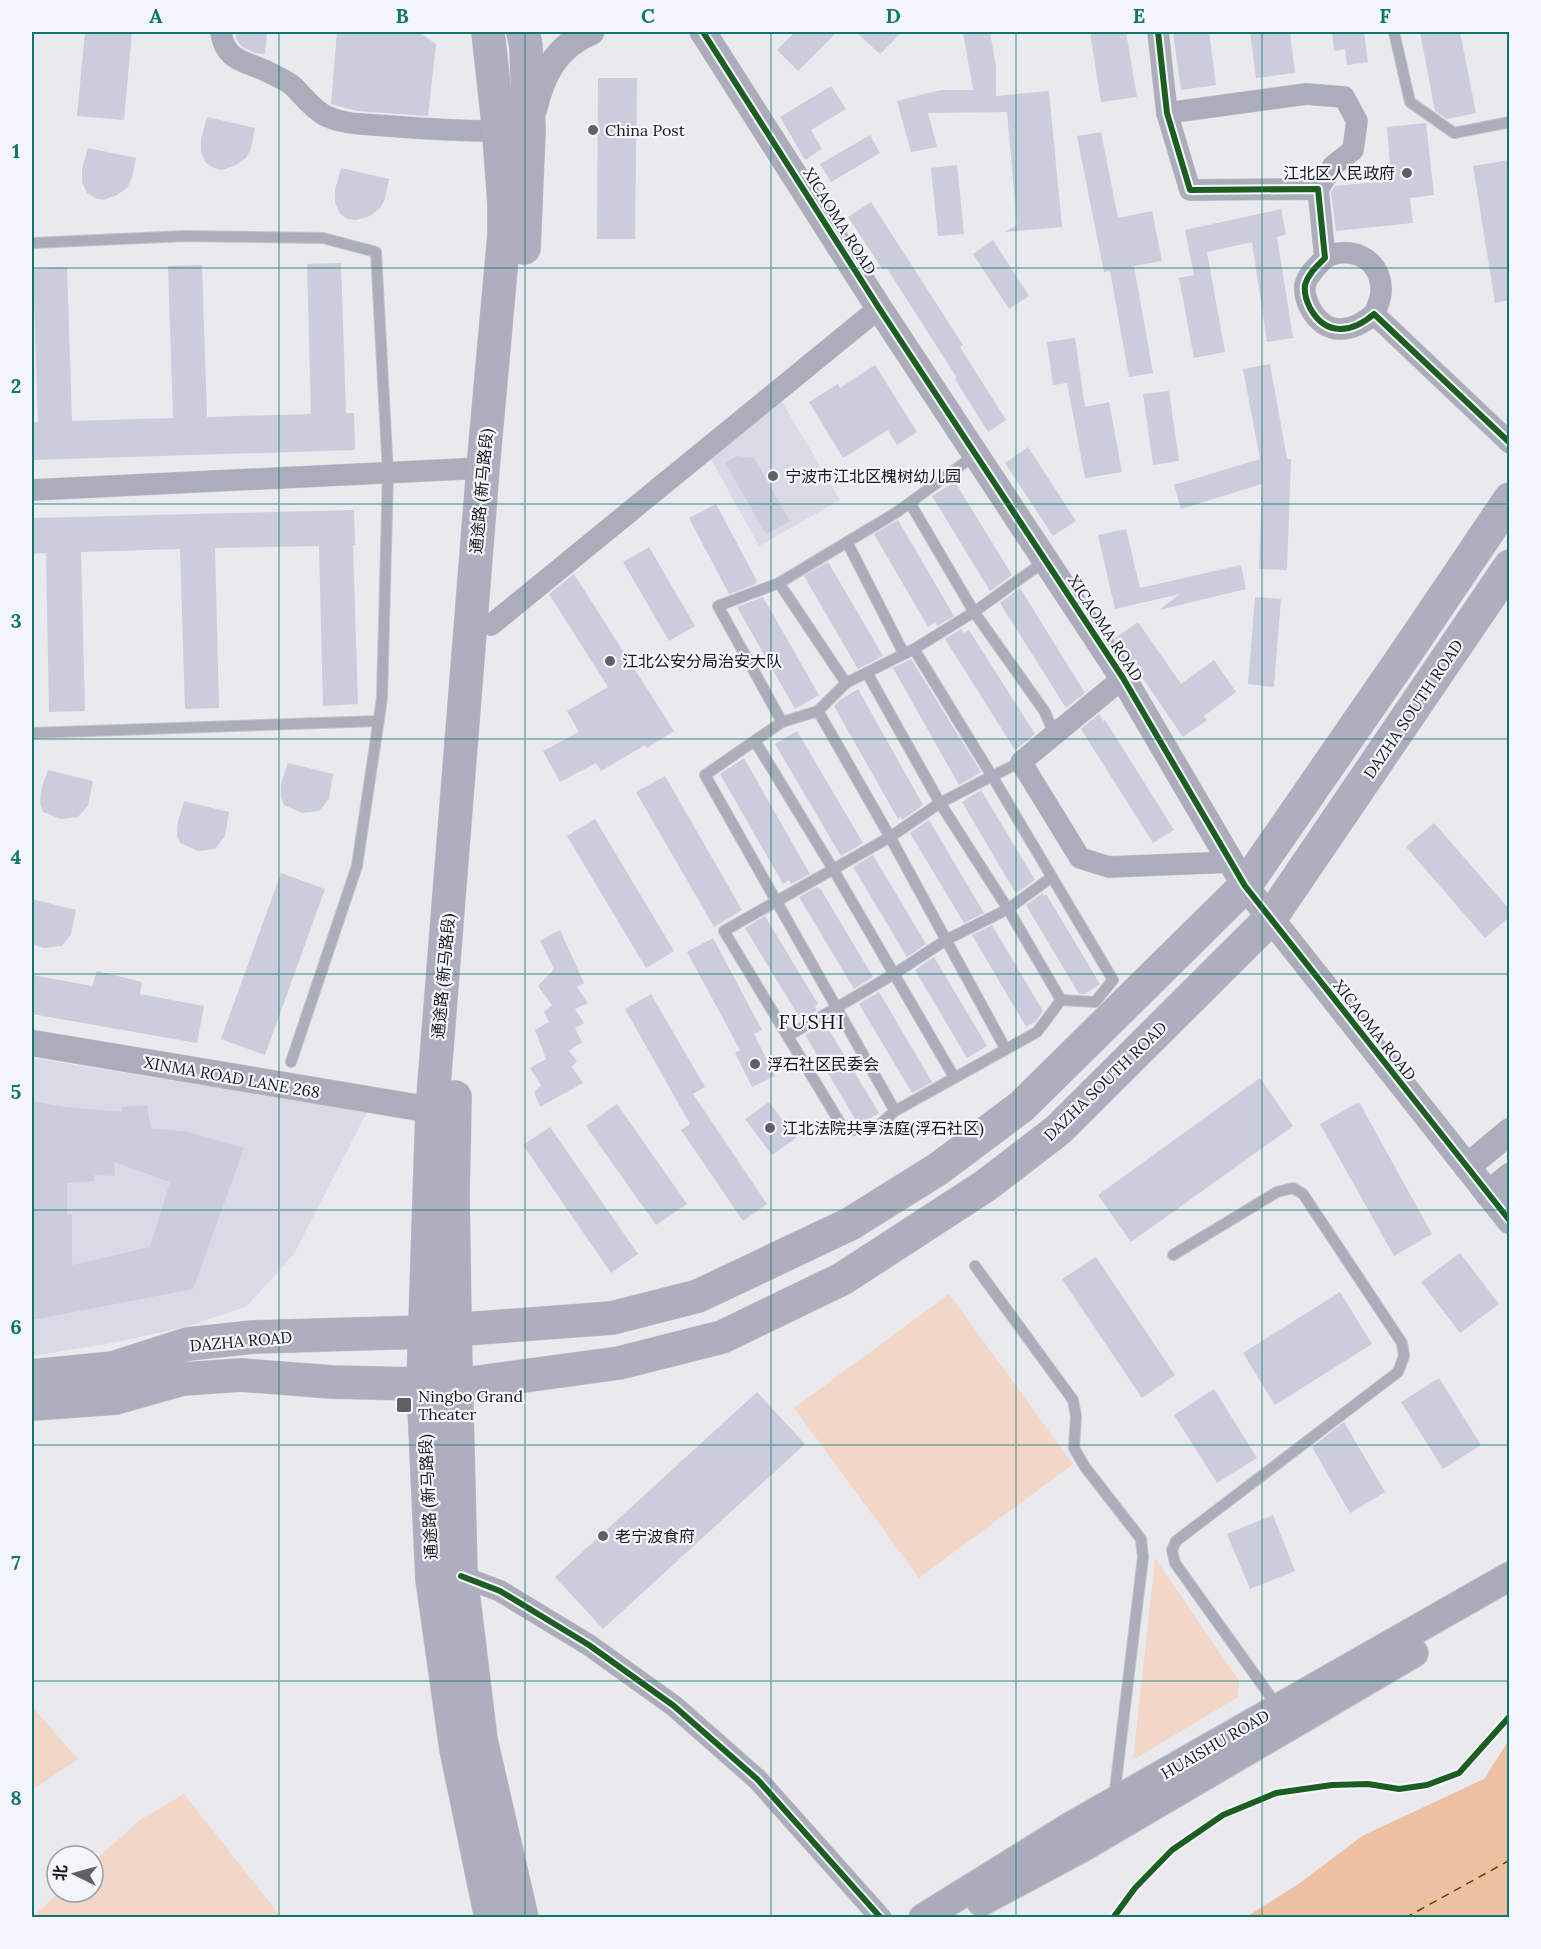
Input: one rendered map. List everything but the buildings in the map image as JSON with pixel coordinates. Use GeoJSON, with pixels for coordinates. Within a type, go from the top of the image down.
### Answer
{"type":"FeatureCollection","features":[{"type":"Feature","properties":{"kind":"main road","name":"通途路 (新马路段)"},"geometry":{"type":"LineString","coordinates":[[488,32],[514,130],[526,223],[456,1045],[453,1193],[440,1331],[423,1385],[432,1579],[456,1749],[492,1917]]}},
{"type":"Feature","properties":{"kind":"main road","name":"通途路 (新马路段)"},"geometry":{"type":"LineString","coordinates":[[522,1917],[481,1740],[461,1576],[457,1385],[440,1331],[432,1110],[483,468],[504,235],[504,203],[526,46],[524,32]]}},
{"type":"Feature","properties":{"kind":"main road"},"geometry":{"type":"LineString","coordinates":[[440,1331],[612,1318],[698,1296],[850,1224],[938,1169],[1022,1106],[1238,874],[1407,653],[1509,499]]}},
{"type":"Feature","properties":{"kind":"main road","name":"DAZHA SOUTH ROAD"},"geometry":{"type":"LineString","coordinates":[[423,1385],[457,1385],[618,1363],[722,1336],[842,1279],[986,1186],[1058,1130],[1270,920],[1509,566]]}},
{"type":"Feature","properties":{"kind":"main road","name":"DAZHA ROAD"},"geometry":{"type":"LineString","coordinates":[[32,1376],[113,1368],[188,1344],[253,1337],[440,1331]]}},
{"type":"Feature","properties":{"kind":"main road","name":"DAZHA ROAD"},"geometry":{"type":"LineString","coordinates":[[32,1404],[116,1398],[183,1379],[242,1375],[332,1382],[423,1385]]}},
{"type":"Feature","properties":{"kind":"main road","name":"HUAISHU ROAD"},"geometry":{"type":"LineString","coordinates":[[923,1917],[1113,1801],[1509,1576]]}},
{"type":"Feature","properties":{"kind":"main road","name":"HUAISHU ROAD"},"geometry":{"type":"LineString","coordinates":[[953,1917],[1080,1849],[1509,1596]]}},
{"type":"Feature","properties":{"kind":"street"},"geometry":{"type":"LineString","coordinates":[[221,32],[222,40],[234,59],[268,71],[292,85],[312,107],[326,116],[361,124],[454,131],[514,130],[547,70],[560,52],[577,37],[591,32]]}},
{"type":"Feature","properties":{"kind":"street"},"geometry":{"type":"LineString","coordinates":[[1158,32],[1167,113],[1190,190],[1318,189]]}},
{"type":"Feature","properties":{"kind":"street","name":"XICAOMA ROAD"},"geometry":{"type":"LineString","coordinates":[[702,33],[879,308],[1123,678],[1238,874],[1270,920],[1509,1221]]}},
{"type":"Feature","properties":{"kind":"street"},"geometry":{"type":"LineString","coordinates":[[1167,113],[1306,94],[1344,98],[1357,121],[1353,150],[1333,166],[1318,189],[1325,258]]}},
{"type":"Feature","properties":{"kind":"street"},"geometry":{"type":"LineString","coordinates":[[1347,252],[1369,260],[1377,272],[1381,286],[1380,302],[1374,314],[1362,324],[1347,329],[1333,328],[1317,319],[1306,300],[1305,286],[1312,271],[1325,258],[1334,253],[1347,252]]}},
{"type":"Feature","properties":{"kind":"street"},"geometry":{"type":"LineString","coordinates":[[492,625],[879,308]]}},
{"type":"Feature","properties":{"kind":"street"},"geometry":{"type":"LineString","coordinates":[[1374,314],[1509,443]]}},
{"type":"Feature","properties":{"kind":"street"},"geometry":{"type":"LineString","coordinates":[[32,490],[483,468]]}},
{"type":"Feature","properties":{"kind":"street"},"geometry":{"type":"LineString","coordinates":[[1123,678],[1021,762],[1080,858],[1109,867],[1238,874]]}},
{"type":"Feature","properties":{"kind":"street","name":"XINMA ROAD LANE 268"},"geometry":{"type":"LineString","coordinates":[[32,1043],[432,1110]]}},
{"type":"Feature","properties":{"kind":"street"},"geometry":{"type":"LineString","coordinates":[[1467,1167],[1509,1131]]}},
{"type":"Feature","properties":{"kind":"street"},"geometry":{"type":"LineString","coordinates":[[1488,1194],[1509,1176]]}},
{"type":"Feature","properties":{"kind":"street"},"geometry":{"type":"LineString","coordinates":[[461,1576],[500,1591],[590,1645],[674,1706],[757,1779],[881,1917]]}},
{"type":"Feature","properties":{"kind":"lane"},"geometry":{"type":"LineString","coordinates":[[1394,32],[1410,102],[1454,133],[1509,122]]}},
{"type":"Feature","properties":{"kind":"lane"},"geometry":{"type":"LineString","coordinates":[[32,243],[185,236],[322,238],[376,252],[388,473],[382,698],[357,866],[291,1062]]}},
{"type":"Feature","properties":{"kind":"lane"},"geometry":{"type":"LineString","coordinates":[[782,722],[718,606],[779,583],[910,503],[976,455]]}},
{"type":"Feature","properties":{"kind":"lane"},"geometry":{"type":"LineString","coordinates":[[910,503],[974,612],[1045,712],[1054,734]]}},
{"type":"Feature","properties":{"kind":"lane"},"geometry":{"type":"LineString","coordinates":[[847,542],[909,651],[992,776],[1113,980],[1095,1002],[1061,1000]]}},
{"type":"Feature","properties":{"kind":"lane"},"geometry":{"type":"LineString","coordinates":[[895,1111],[705,775],[782,722],[818,711],[846,683],[909,651],[974,612],[1046,561]]}},
{"type":"Feature","properties":{"kind":"lane"},"geometry":{"type":"LineString","coordinates":[[779,583],[846,683]]}},
{"type":"Feature","properties":{"kind":"lane"},"geometry":{"type":"LineString","coordinates":[[867,673],[940,802],[1008,909],[1061,1000]]}},
{"type":"Feature","properties":{"kind":"lane"},"geometry":{"type":"LineString","coordinates":[[818,711],[890,837],[1005,1048]]}},
{"type":"Feature","properties":{"kind":"lane"},"geometry":{"type":"LineString","coordinates":[[32,733],[379,721]]}},
{"type":"Feature","properties":{"kind":"lane"},"geometry":{"type":"LineString","coordinates":[[755,741],[833,869],[954,1077]]}},
{"type":"Feature","properties":{"kind":"lane"},"geometry":{"type":"LineString","coordinates":[[1021,762],[940,802],[890,837],[724,931],[845,1131],[877,1127],[895,1111],[1037,1032],[1061,1000]]}},
{"type":"Feature","properties":{"kind":"lane"},"geometry":{"type":"LineString","coordinates":[[788,1036],[894,974],[946,940],[1008,909],[1052,877]]}},
{"type":"Feature","properties":{"kind":"lane"},"geometry":{"type":"LineString","coordinates":[[1173,1255],[1277,1192],[1293,1188],[1303,1194],[1402,1343],[1404,1356],[1398,1372],[1176,1541],[1172,1550],[1174,1563],[1278,1708]]}},
{"type":"Feature","properties":{"kind":"lane"},"geometry":{"type":"LineString","coordinates":[[975,1266],[1073,1400],[1076,1416],[1074,1448],[1085,1467],[1141,1539],[1143,1557],[1113,1801]]}},
{"type":"Feature","properties":{"kind":"shaded area","name":"宁波市江北区槐树幼儿园"},"geometry":{"type":"Polygon","coordinates":[[[781,400],[840,500],[759,546],[707,452],[781,400]]]}},
{"type":"Feature","properties":{"kind":"shaded area"},"geometry":{"type":"Polygon","coordinates":[[[32,1058],[367,1112],[294,1254],[246,1307],[185,1327],[107,1344],[32,1356],[32,1058]]]}},
{"type":"Feature","properties":{"kind":"shaded area"},"geometry":{"type":"Polygon","coordinates":[[[949,1294],[1073,1464],[919,1578],[794,1408],[949,1294]]]}},
{"type":"Feature","properties":{"kind":"shaded area"},"geometry":{"type":"Polygon","coordinates":[[[1155,1558],[1239,1681],[1238,1697],[1133,1760],[1155,1558]]]}},
{"type":"Feature","properties":{"kind":"shaded area"},"geometry":{"type":"Polygon","coordinates":[[[32,1709],[78,1759],[32,1790],[32,1709]]]}},
{"type":"Feature","properties":{"kind":"shaded area"},"geometry":{"type":"Polygon","coordinates":[[[1509,1740],[1509,1917],[1246,1917],[1300,1883],[1362,1836],[1484,1779],[1509,1740]]]}},
{"type":"Feature","properties":{"kind":"shaded area"},"geometry":{"type":"Polygon","coordinates":[[[184,1794],[281,1917],[32,1917],[47,1904],[105,1904],[105,1851],[140,1820],[184,1794]]]}},
{"type":"Feature","properties":{"kind":"ferry route"},"geometry":{"type":"LineString","coordinates":[[1405,1918],[1510,1860]]}},
{"type":"Feature","properties":{"kind":"cycle path"},"geometry":{"type":"LineString","coordinates":[[703,32],[879,308],[1123,678],[1245,886],[1510,1221]]}},
{"type":"Feature","properties":{"kind":"cycle path"},"geometry":{"type":"LineString","coordinates":[[1158,32],[1167,113],[1190,190],[1318,189],[1325,258],[1306,281],[1305,288],[1308,303],[1316,317],[1331,328],[1340,329],[1357,325],[1374,314],[1510,443]]}},
{"type":"Feature","properties":{"kind":"cycle path"},"geometry":{"type":"LineString","coordinates":[[461,1576],[500,1591],[589,1645],[674,1706],[757,1779],[881,1918]]}},
{"type":"Feature","properties":{"kind":"cycle path"},"geometry":{"type":"LineString","coordinates":[[1113,1918],[1135,1888],[1172,1850],[1223,1815],[1276,1793],[1332,1785],[1368,1784],[1399,1789],[1427,1785],[1459,1773],[1510,1716]]}},
{"type":"Feature","properties":{"kind":"place","name":"China Post"},"geometry":{"type":"Point","coordinates":[593,130]}},
{"type":"Feature","properties":{"kind":"place","name":"江北区人民政府"},"geometry":{"type":"Point","coordinates":[1407,173]}},
{"type":"Feature","properties":{"kind":"place","name":"宁波市江北区槐树幼儿园"},"geometry":{"type":"Point","coordinates":[773,476]}},
{"type":"Feature","properties":{"kind":"place","name":"江北公安分局治安大队"},"geometry":{"type":"Point","coordinates":[610,661]}},
{"type":"Feature","properties":{"kind":"place","name":"浮石社区民委会"},"geometry":{"type":"Point","coordinates":[755,1064]}},
{"type":"Feature","properties":{"kind":"place","name":"江北法院共享法庭(浮石社区)"},"geometry":{"type":"Point","coordinates":[770,1128]}},
{"type":"Feature","properties":{"kind":"place","name":"Ningbo Grand Theater"},"geometry":{"type":"Point","coordinates":[404,1405]}},
{"type":"Feature","properties":{"kind":"place","name":"老宁波食府"},"geometry":{"type":"Point","coordinates":[603,1536]}},
{"type":"Feature","properties":{"kind":"district","name":"FUSHI"},"geometry":{"type":"Point","coordinates":[812,1022]}}]}
